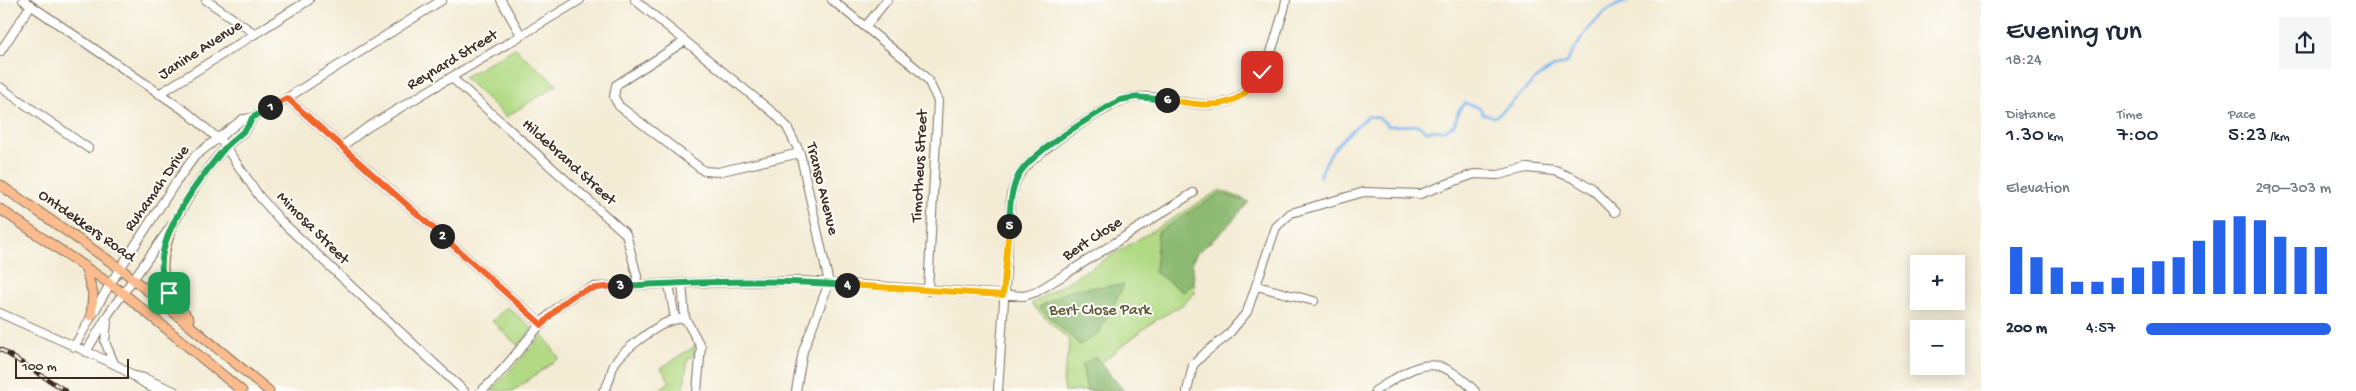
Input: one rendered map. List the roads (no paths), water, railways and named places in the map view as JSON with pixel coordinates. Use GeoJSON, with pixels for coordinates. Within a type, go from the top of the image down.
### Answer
{"type":"FeatureCollection","features":[{"type":"Feature","properties":{"kind":"main road","name":"Ontdekkers Road"},"geometry":{"type":"LineString","coordinates":[[0,185],[121,269],[269,391]]}},
{"type":"Feature","properties":{"kind":"main road","name":"Ontdekkers Road"},"geometry":{"type":"LineString","coordinates":[[0,209],[123,293],[242,391]]}},
{"type":"Feature","properties":{"kind":"main road"},"geometry":{"type":"LineString","coordinates":[[172,226],[162,260],[165,281],[175,302],[204,336]]}},
{"type":"Feature","properties":{"kind":"main road"},"geometry":{"type":"LineString","coordinates":[[85,266],[93,294],[91,316]]}},
{"type":"Feature","properties":{"kind":"street","name":"Mimosa Street"},"geometry":{"type":"LineString","coordinates":[[23,0],[188,112],[226,147],[259,196],[281,221],[464,391]]}},
{"type":"Feature","properties":{"kind":"street"},"geometry":{"type":"LineString","coordinates":[[206,0],[254,34]]}},
{"type":"Feature","properties":{"kind":"street","name":"Janine Avenue"},"geometry":{"type":"LineString","coordinates":[[159,94],[309,0]]}},
{"type":"Feature","properties":{"kind":"street","name":"Ruhamah Drive"},"geometry":{"type":"LineString","coordinates":[[74,347],[110,284],[195,156],[244,119],[252,118],[287,98],[442,0]]}},
{"type":"Feature","properties":{"kind":"street"},"geometry":{"type":"LineString","coordinates":[[501,0],[521,36]]}},
{"type":"Feature","properties":{"kind":"street","name":"Reynard Street"},"geometry":{"type":"LineString","coordinates":[[341,147],[368,127],[580,0]]}},
{"type":"Feature","properties":{"kind":"street","name":"Transo Avenue"},"geometry":{"type":"LineString","coordinates":[[635,0],[776,115],[787,127],[800,153],[829,283]]}},
{"type":"Feature","properties":{"kind":"street","name":"Timotheus Street"},"geometry":{"type":"LineString","coordinates":[[832,0],[928,80],[938,101],[928,291]]}},
{"type":"Feature","properties":{"kind":"street"},"geometry":{"type":"LineString","coordinates":[[865,27],[887,0]]}},
{"type":"Feature","properties":{"kind":"street"},"geometry":{"type":"LineString","coordinates":[[998,391],[1011,195],[1018,176],[1028,164],[1070,132],[1112,105],[1128,98],[1146,97],[1207,105],[1228,103],[1240,97],[1250,88],[1262,72],[1286,0]]}},
{"type":"Feature","properties":{"kind":"street"},"geometry":{"type":"LineString","coordinates":[[0,52],[31,6]]}},
{"type":"Feature","properties":{"kind":"street"},"geometry":{"type":"LineString","coordinates":[[685,42],[616,85],[614,97],[619,106],[704,171],[718,172],[800,153]]}},
{"type":"Feature","properties":{"kind":"street","name":"Hildebrand Street"},"geometry":{"type":"LineString","coordinates":[[452,78],[626,234],[638,276],[636,285]]}},
{"type":"Feature","properties":{"kind":"street"},"geometry":{"type":"LineString","coordinates":[[0,88],[88,148]]}},
{"type":"Feature","properties":{"kind":"street"},"geometry":{"type":"LineString","coordinates":[[287,98],[542,325]]}},
{"type":"Feature","properties":{"kind":"street","name":"Ruhamah Drive"},"geometry":{"type":"LineString","coordinates":[[86,352],[109,313],[226,147],[250,125],[252,118]]}},
{"type":"Feature","properties":{"kind":"street"},"geometry":{"type":"LineString","coordinates":[[1187,391],[1193,365],[1237,326],[1247,312],[1272,237],[1283,218],[1301,209],[1364,192],[1420,194],[1474,174],[1498,175],[1533,168],[1555,172],[1583,183],[1616,212]]}},
{"type":"Feature","properties":{"kind":"street","name":"Bert Close"},"geometry":{"type":"LineString","coordinates":[[481,391],[564,301],[582,290],[682,283],[802,281],[1017,297],[1036,292],[1193,193]]}},
{"type":"Feature","properties":{"kind":"street"},"geometry":{"type":"LineString","coordinates":[[682,283],[685,318],[700,347],[697,391]]}},
{"type":"Feature","properties":{"kind":"street"},"geometry":{"type":"LineString","coordinates":[[796,391],[803,351],[829,283]]}},
{"type":"Feature","properties":{"kind":"street"},"geometry":{"type":"LineString","coordinates":[[669,284],[675,319]]}},
{"type":"Feature","properties":{"kind":"street"},"geometry":{"type":"LineString","coordinates":[[1257,286],[1314,302]]}},
{"type":"Feature","properties":{"kind":"street"},"geometry":{"type":"LineString","coordinates":[[0,313],[114,364],[135,376],[174,391]]}},
{"type":"Feature","properties":{"kind":"street","name":"Ruhamah Drive"},"geometry":{"type":"LineString","coordinates":[[109,313],[104,334],[105,342],[114,364]]}},
{"type":"Feature","properties":{"kind":"street"},"geometry":{"type":"LineString","coordinates":[[603,391],[611,382],[616,362],[625,352],[663,324],[675,319],[685,318]]}},
{"type":"Feature","properties":{"kind":"street"},"geometry":{"type":"LineString","coordinates":[[1375,391],[1412,368],[1428,365],[1451,370],[1475,391]]}},
{"type":"Feature","properties":{"kind":"street"},"geometry":{"type":"LineString","coordinates":[[135,376],[141,383],[158,391]]}},
{"type":"Feature","properties":{"kind":"waterway"},"geometry":{"type":"LineString","coordinates":[[1320,177],[1328,157],[1339,143],[1368,116],[1379,118],[1389,126],[1418,125],[1426,131],[1445,130],[1454,125],[1459,110],[1465,103],[1480,108],[1483,114],[1494,117],[1544,73],[1566,63],[1591,26],[1607,11],[1628,0]]}},
{"type":"Feature","properties":{"kind":"railway"},"geometry":{"type":"LineString","coordinates":[[0,349],[66,391]]}},
{"type":"Feature","properties":{"kind":"park label","name":"Bert Close Park"},"geometry":{"type":"Point","coordinates":[1100,311]}}]}
